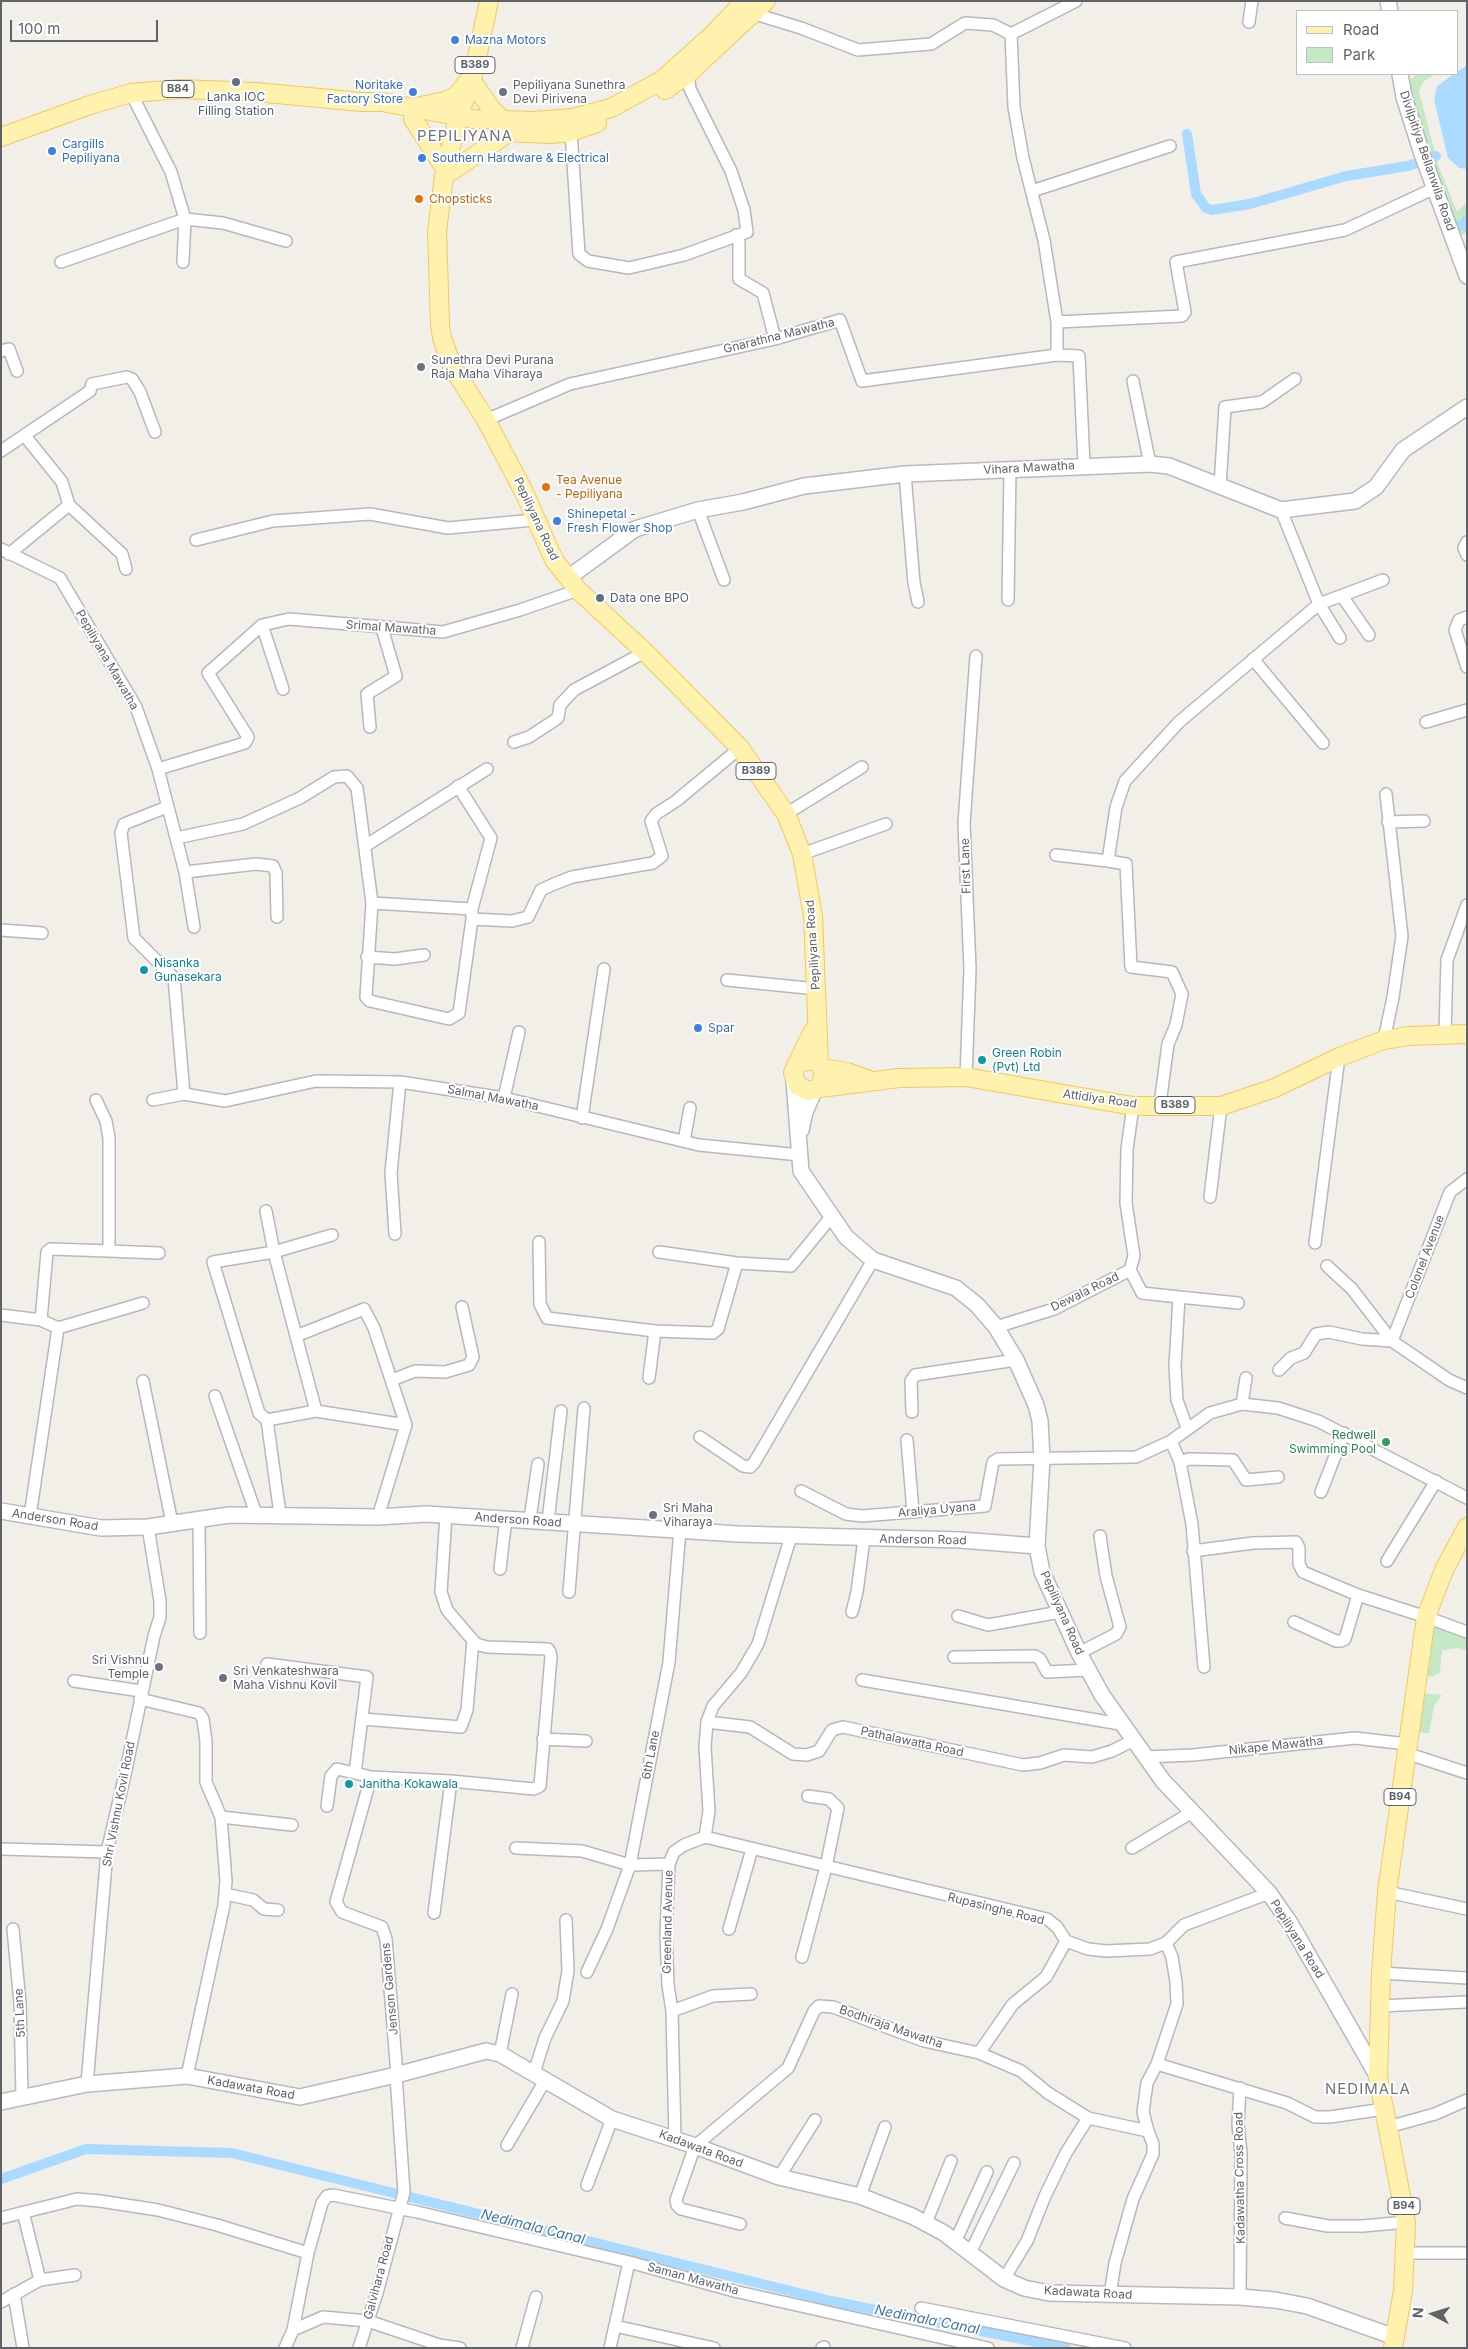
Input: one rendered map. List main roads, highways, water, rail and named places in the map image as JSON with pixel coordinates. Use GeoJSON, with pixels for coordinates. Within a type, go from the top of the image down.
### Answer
{"type":"FeatureCollection","features":[{"type":"Feature","properties":{"kind":"main road","name":"Pepiliyana Road"},"geometry":{"type":"LineString","coordinates":[[489,1],[472,78],[456,123],[445,173],[438,231],[440,325],[453,368],[486,420],[524,492],[534,520],[554,560],[573,584],[645,652],[740,748],[786,814],[802,854],[813,916],[816,1027]]}},
{"type":"Feature","properties":{"kind":"main road","name":"B84"},"geometry":{"type":"LineString","coordinates":[[507,126],[533,134],[571,132],[633,109],[688,74],[752,5]]}},
{"type":"Feature","properties":{"kind":"main road","name":"B84"},"geometry":{"type":"LineString","coordinates":[[1,137],[90,105],[131,93],[181,89],[256,92],[362,102],[382,102],[412,114],[456,123],[507,126],[573,118],[611,108],[662,80],[710,37],[752,5]]}},
{"type":"Feature","properties":{"kind":"main road"},"geometry":{"type":"LineString","coordinates":[[472,78],[493,111],[507,126],[445,173],[412,114],[456,96],[472,78]]}},
{"type":"Feature","properties":{"kind":"main road","name":"B389"},"geometry":{"type":"LineString","coordinates":[[816,1027],[819,1037],[821,1066],[847,1072],[872,1081]]}},
{"type":"Feature","properties":{"kind":"main road","name":"B389"},"geometry":{"type":"LineString","coordinates":[[795,1073],[816,1027]]}},
{"type":"Feature","properties":{"kind":"main road","name":"Attidiya Road"},"geometry":{"type":"LineString","coordinates":[[872,1081],[899,1078],[966,1077],[1134,1106],[1160,1104],[1221,1106],[1276,1088],[1339,1057],[1384,1040],[1409,1036],[1467,1034]]}},
{"type":"Feature","properties":{"kind":"main road"},"geometry":{"type":"LineString","coordinates":[[814,1060],[821,1066],[823,1081],[818,1089],[809,1091],[798,1086],[795,1073],[801,1062],[814,1060]]}},
{"type":"Feature","properties":{"kind":"main road","name":"B389"},"geometry":{"type":"LineString","coordinates":[[818,1089],[872,1081]]}},
{"type":"Feature","properties":{"kind":"main road","name":"B94"},"geometry":{"type":"LineString","coordinates":[[1394,2342],[1403,2290],[1406,2222],[1378,2077],[1381,1973],[1387,1892],[1426,1616],[1444,1570],[1467,1527]]}},
{"type":"Feature","properties":{"kind":"water"},"geometry":{"type":"Polygon","coordinates":[[[1467,65],[1467,169],[1459,168],[1448,158],[1434,99],[1437,86],[1453,75],[1458,75],[1458,71],[1467,65]]]}},
{"type":"Feature","properties":{"kind":"waterway"},"geometry":{"type":"LineString","coordinates":[[1187,134],[1196,194],[1206,208],[1212,210],[1250,204],[1346,176],[1408,166],[1436,156]]}},
{"type":"Feature","properties":{"kind":"waterway"},"geometry":{"type":"LineString","coordinates":[[1457,226],[1463,226],[1467,219]]}},
{"type":"Feature","properties":{"kind":"waterway","name":"Nedimala Canal"},"geometry":{"type":"LineString","coordinates":[[1,2179],[86,2149],[232,2153],[831,2301],[1066,2348]]}},
{"type":"Feature","properties":{"kind":"place","name":"Mazna Motors"},"geometry":{"type":"Point","coordinates":[455,40]}},
{"type":"Feature","properties":{"kind":"place","name":"Lanka IOC Filling Station"},"geometry":{"type":"Point","coordinates":[236,82]}},
{"type":"Feature","properties":{"kind":"place","name":"Noritake Factory Store"},"geometry":{"type":"Point","coordinates":[413,92]}},
{"type":"Feature","properties":{"kind":"place","name":"Pepiliyana Sunethra Devi Pirivena"},"geometry":{"type":"Point","coordinates":[503,92]}},
{"type":"Feature","properties":{"kind":"place","name":"Cargills Pepiliyana"},"geometry":{"type":"Point","coordinates":[52,151]}},
{"type":"Feature","properties":{"kind":"place","name":"Southern Hardware & Electrical"},"geometry":{"type":"Point","coordinates":[422,158]}},
{"type":"Feature","properties":{"kind":"place","name":"Chopsticks"},"geometry":{"type":"Point","coordinates":[419,199]}},
{"type":"Feature","properties":{"kind":"place","name":"Sunethra Devi Purana Raja Maha Viharaya"},"geometry":{"type":"Point","coordinates":[421,367]}},
{"type":"Feature","properties":{"kind":"place","name":"Tea Avenue - Pepiliyana"},"geometry":{"type":"Point","coordinates":[546,487]}},
{"type":"Feature","properties":{"kind":"place","name":"Shinepetal - Fresh Flower Shop"},"geometry":{"type":"Point","coordinates":[557,521]}},
{"type":"Feature","properties":{"kind":"place","name":"Data one BPO"},"geometry":{"type":"Point","coordinates":[600,598]}},
{"type":"Feature","properties":{"kind":"place","name":"Nisanka Gunasekara"},"geometry":{"type":"Point","coordinates":[144,970]}},
{"type":"Feature","properties":{"kind":"place","name":"Spar"},"geometry":{"type":"Point","coordinates":[698,1028]}},
{"type":"Feature","properties":{"kind":"place","name":"Green Robin (Pvt) Ltd"},"geometry":{"type":"Point","coordinates":[982,1060]}},
{"type":"Feature","properties":{"kind":"place","name":"Redwell Swimming Pool"},"geometry":{"type":"Point","coordinates":[1386,1442]}},
{"type":"Feature","properties":{"kind":"place","name":"Sri Maha Viharaya"},"geometry":{"type":"Point","coordinates":[653,1515]}},
{"type":"Feature","properties":{"kind":"place","name":"Sri Vishnu Temple"},"geometry":{"type":"Point","coordinates":[159,1667]}},
{"type":"Feature","properties":{"kind":"place","name":"Sri Venkateshwara Maha Vishnu Kovil"},"geometry":{"type":"Point","coordinates":[223,1678]}},
{"type":"Feature","properties":{"kind":"place","name":"Janitha Kokawala"},"geometry":{"type":"Point","coordinates":[349,1784]}},
{"type":"Feature","properties":{"kind":"district","name":"PEPILIYANA"},"geometry":{"type":"Point","coordinates":[465,136]}},
{"type":"Feature","properties":{"kind":"district","name":"NEDIMALA"},"geometry":{"type":"Point","coordinates":[1368,2089]}}]}
